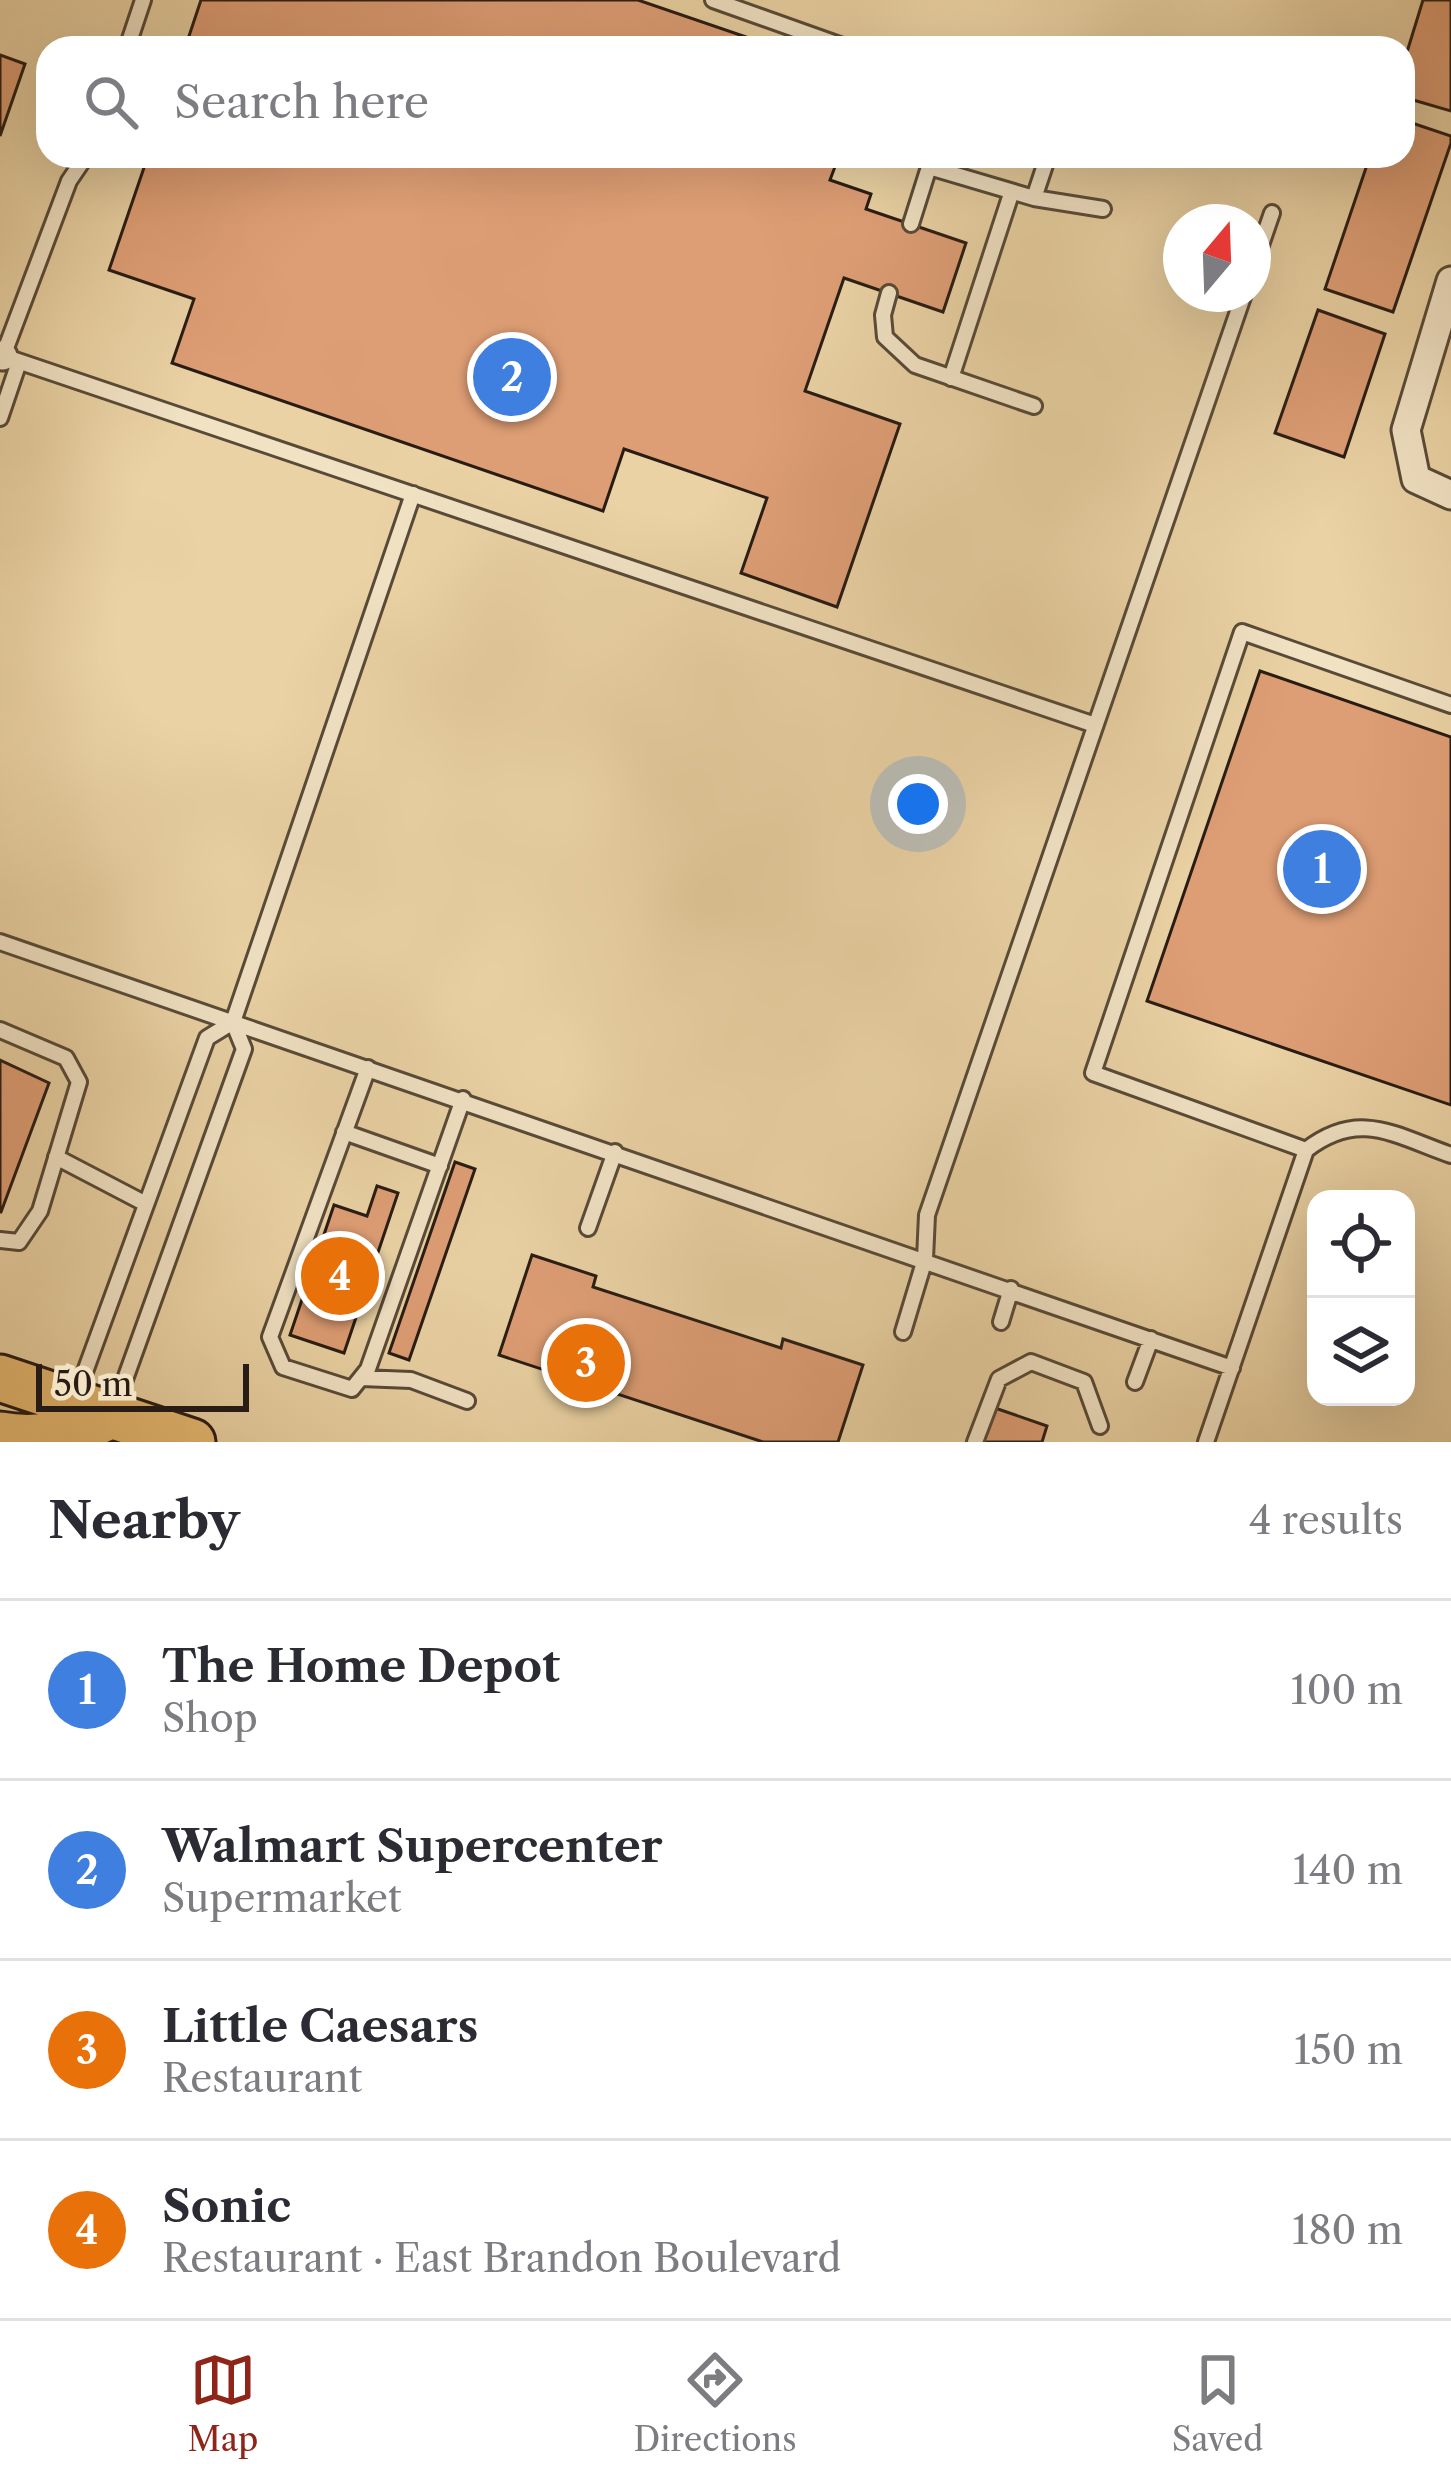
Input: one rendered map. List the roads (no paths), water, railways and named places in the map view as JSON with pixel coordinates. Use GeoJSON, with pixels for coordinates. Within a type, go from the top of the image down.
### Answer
{"type":"FeatureCollection","features":[{"type":"Feature","properties":{"kind":"highway"},"geometry":{"type":"LineString","coordinates":[[0,1378],[192,1442]]}},
{"type":"Feature","properties":{"kind":"highway"},"geometry":{"type":"LineString","coordinates":[[0,1435],[37,1439],[66,1435],[92,1409]]}},
{"type":"Feature","properties":{"kind":"street"},"geometry":{"type":"LineString","coordinates":[[1451,281],[1406,430],[1415,479],[1451,495]]}},
{"type":"Feature","properties":{"kind":"lane"},"geometry":{"type":"LineString","coordinates":[[131,36],[143,0]]}},
{"type":"Feature","properties":{"kind":"lane"},"geometry":{"type":"LineString","coordinates":[[713,0],[814,36]]}},
{"type":"Feature","properties":{"kind":"lane"},"geometry":{"type":"LineString","coordinates":[[0,418],[8,358],[78,168]]}},
{"type":"Feature","properties":{"kind":"lane"},"geometry":{"type":"LineString","coordinates":[[911,224],[929,168]]}},
{"type":"Feature","properties":{"kind":"lane"},"geometry":{"type":"LineString","coordinates":[[932,168],[1011,194],[1103,209]]}},
{"type":"Feature","properties":{"kind":"lane"},"geometry":{"type":"LineString","coordinates":[[1034,198],[1044,168]]}},
{"type":"Feature","properties":{"kind":"lane"},"geometry":{"type":"LineString","coordinates":[[951,378],[1011,194]]}},
{"type":"Feature","properties":{"kind":"lane"},"geometry":{"type":"LineString","coordinates":[[890,293],[883,314],[885,337],[915,365],[1034,406]]}},
{"type":"Feature","properties":{"kind":"lane"},"geometry":{"type":"LineString","coordinates":[[903,1331],[926,1259],[927,1215],[1238,312]]}},
{"type":"Feature","properties":{"kind":"lane"},"geometry":{"type":"LineString","coordinates":[[8,358],[1095,725]]}},
{"type":"Feature","properties":{"kind":"lane"},"geometry":{"type":"LineString","coordinates":[[92,1409],[146,1204],[207,1038],[233,1022],[413,494]]}},
{"type":"Feature","properties":{"kind":"lane"},"geometry":{"type":"LineString","coordinates":[[1306,1150],[1093,1073],[1242,632],[1451,705]]}},
{"type":"Feature","properties":{"kind":"lane"},"geometry":{"type":"LineString","coordinates":[[0,941],[1232,1368]]}},
{"type":"Feature","properties":{"kind":"lane"},"geometry":{"type":"LineString","coordinates":[[92,1409],[244,1049],[233,1022]]}},
{"type":"Feature","properties":{"kind":"lane"},"geometry":{"type":"LineString","coordinates":[[0,1030],[66,1058],[79,1082],[40,1211],[19,1242],[0,1240]]}},
{"type":"Feature","properties":{"kind":"lane"},"geometry":{"type":"LineString","coordinates":[[368,1068],[270,1337],[283,1367],[352,1389],[361,1378],[463,1100]]}},
{"type":"Feature","properties":{"kind":"lane"},"geometry":{"type":"LineString","coordinates":[[1206,1442],[1306,1150],[1335,1128],[1375,1129],[1451,1155]]}},
{"type":"Feature","properties":{"kind":"lane"},"geometry":{"type":"LineString","coordinates":[[344,1132],[440,1166]]}},
{"type":"Feature","properties":{"kind":"lane"},"geometry":{"type":"LineString","coordinates":[[588,1228],[615,1152]]}},
{"type":"Feature","properties":{"kind":"lane"},"geometry":{"type":"LineString","coordinates":[[56,1157],[146,1204]]}},
{"type":"Feature","properties":{"kind":"lane"},"geometry":{"type":"LineString","coordinates":[[1001,1322],[1012,1289]]}},
{"type":"Feature","properties":{"kind":"lane"},"geometry":{"type":"LineString","coordinates":[[1135,1382],[1151,1339]]}},
{"type":"Feature","properties":{"kind":"lane"},"geometry":{"type":"LineString","coordinates":[[975,1442],[999,1379],[1031,1362],[1084,1382],[1100,1426]]}},
{"type":"Feature","properties":{"kind":"lane"},"geometry":{"type":"LineString","coordinates":[[361,1378],[411,1380],[467,1401]]}},
{"type":"Feature","properties":{"kind":"place","name":"Walmart Supercenter"},"geometry":{"type":"Point","coordinates":[512,377]}},
{"type":"Feature","properties":{"kind":"place","name":"The Home Depot"},"geometry":{"type":"Point","coordinates":[1322,869]}},
{"type":"Feature","properties":{"kind":"place","name":"Sonic"},"geometry":{"type":"Point","coordinates":[340,1276]}},
{"type":"Feature","properties":{"kind":"place","name":"Little Caesars"},"geometry":{"type":"Point","coordinates":[586,1363]}}]}
